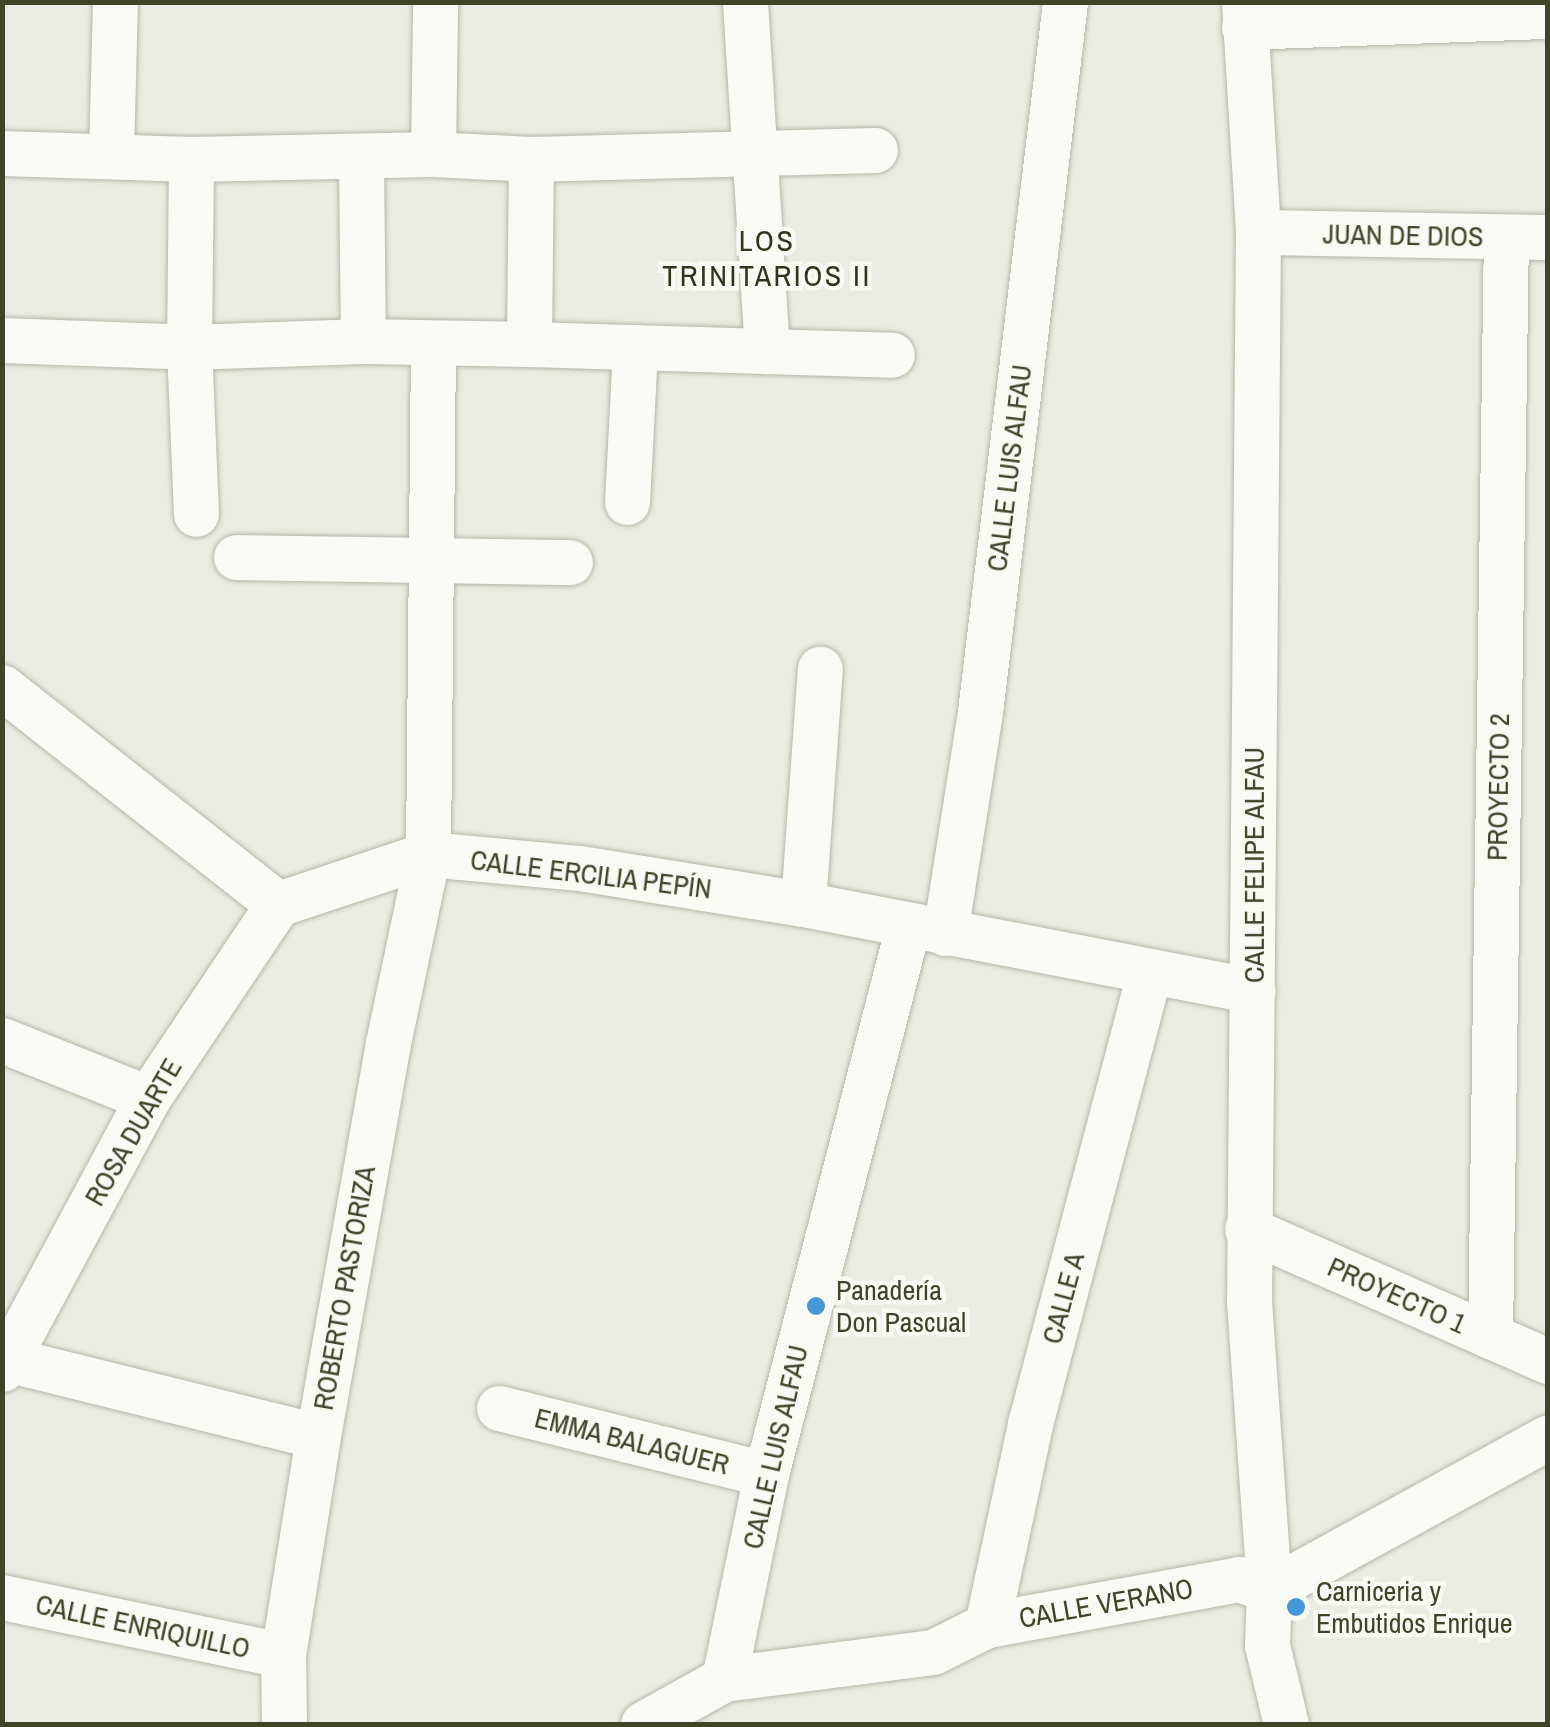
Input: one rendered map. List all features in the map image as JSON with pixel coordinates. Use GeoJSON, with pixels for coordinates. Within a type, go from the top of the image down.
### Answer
{"type":"FeatureCollection","features":[{"type":"Feature","properties":{"kind":"street"},"geometry":{"type":"LineString","coordinates":[[110,154],[115,2]]}},
{"type":"Feature","properties":{"kind":"street"},"geometry":{"type":"LineString","coordinates":[[432,154],[435,2]]}},
{"type":"Feature","properties":{"kind":"street"},"geometry":{"type":"LineString","coordinates":[[746,2],[767,351]]}},
{"type":"Feature","properties":{"kind":"street","name":"CALLE LUIS ALFAU"},"geometry":{"type":"LineString","coordinates":[[724,1679],[766,1474],[926,929],[980,712],[1065,2]]}},
{"type":"Feature","properties":{"kind":"street"},"geometry":{"type":"LineString","coordinates":[[1244,15],[1463,11],[1548,16]]}},
{"type":"Feature","properties":{"kind":"street","name":"CALLE FELIPE ALFAU"},"geometry":{"type":"LineString","coordinates":[[1244,15],[1258,232],[1248,1229],[1269,1590],[1268,1645],[1286,1724]]}},
{"type":"Feature","properties":{"kind":"street"},"geometry":{"type":"LineString","coordinates":[[2,153],[191,159],[432,154],[531,158],[875,150]]}},
{"type":"Feature","properties":{"kind":"street"},"geometry":{"type":"LineString","coordinates":[[361,158],[363,342]]}},
{"type":"Feature","properties":{"kind":"street"},"geometry":{"type":"LineString","coordinates":[[530,344],[531,158]]}},
{"type":"Feature","properties":{"kind":"street"},"geometry":{"type":"LineString","coordinates":[[191,159],[190,348],[196,514]]}},
{"type":"Feature","properties":{"kind":"street","name":"JUAN DE DIOS"},"geometry":{"type":"LineString","coordinates":[[1258,232],[1527,237]]}},
{"type":"Feature","properties":{"kind":"street","name":"PROYECTO 2"},"geometry":{"type":"LineString","coordinates":[[1490,1336],[1527,237]]}},
{"type":"Feature","properties":{"kind":"street"},"geometry":{"type":"LineString","coordinates":[[2,340],[190,348],[363,342],[530,344],[892,355]]}},
{"type":"Feature","properties":{"kind":"street","name":"ROBERTO PASTORIZA"},"geometry":{"type":"LineString","coordinates":[[284,1724],[283,1656],[318,1436],[388,1043],[428,854],[432,344]]}},
{"type":"Feature","properties":{"kind":"street"},"geometry":{"type":"LineString","coordinates":[[626,502],[634,347]]}},
{"type":"Feature","properties":{"kind":"street"},"geometry":{"type":"LineString","coordinates":[[236,557],[570,562]]}},
{"type":"Feature","properties":{"kind":"street"},"geometry":{"type":"LineString","coordinates":[[803,904],[820,669]]}},
{"type":"Feature","properties":{"kind":"street"},"geometry":{"type":"LineString","coordinates":[[2,687],[278,904]]}},
{"type":"Feature","properties":{"kind":"street","name":"CALLE ERCILIA PEPÍN"},"geometry":{"type":"LineString","coordinates":[[278,904],[428,854],[580,868],[803,904],[1149,974],[1253,991]]}},
{"type":"Feature","properties":{"kind":"street","name":"ROSA DUARTE"},"geometry":{"type":"LineString","coordinates":[[4,1362],[148,1098],[278,904]]}},
{"type":"Feature","properties":{"kind":"street","name":"CALLE A"},"geometry":{"type":"LineString","coordinates":[[987,1625],[1030,1424],[1149,974]]}},
{"type":"Feature","properties":{"kind":"street"},"geometry":{"type":"LineString","coordinates":[[2,1040],[148,1098]]}},
{"type":"Feature","properties":{"kind":"street","name":"PROYECTO 1"},"geometry":{"type":"LineString","coordinates":[[1248,1229],[1548,1361]]}},
{"type":"Feature","properties":{"kind":"street"},"geometry":{"type":"LineString","coordinates":[[4,1362],[318,1436]]}},
{"type":"Feature","properties":{"kind":"street","name":"EMMA BALAGUER"},"geometry":{"type":"LineString","coordinates":[[499,1408],[766,1474]]}},
{"type":"Feature","properties":{"kind":"street"},"geometry":{"type":"LineString","coordinates":[[1269,1590],[1548,1437]]}},
{"type":"Feature","properties":{"kind":"street","name":"CALLE VERANO"},"geometry":{"type":"LineString","coordinates":[[643,1724],[724,1679],[933,1652],[987,1625],[1239,1580],[1269,1590]]}},
{"type":"Feature","properties":{"kind":"street","name":"CALLE ENRIQUILLO"},"geometry":{"type":"LineString","coordinates":[[2,1597],[283,1656]]}},
{"type":"Feature","properties":{"kind":"place","name":"Panadería Don Pascual"},"geometry":{"type":"Point","coordinates":[816,1306]}},
{"type":"Feature","properties":{"kind":"place","name":"Carniceria y Embutidos Enrique"},"geometry":{"type":"Point","coordinates":[1296,1607]}},
{"type":"Feature","properties":{"kind":"district","name":"LOS TRINITARIOS II"},"geometry":{"type":"Point","coordinates":[767,257]}}]}
